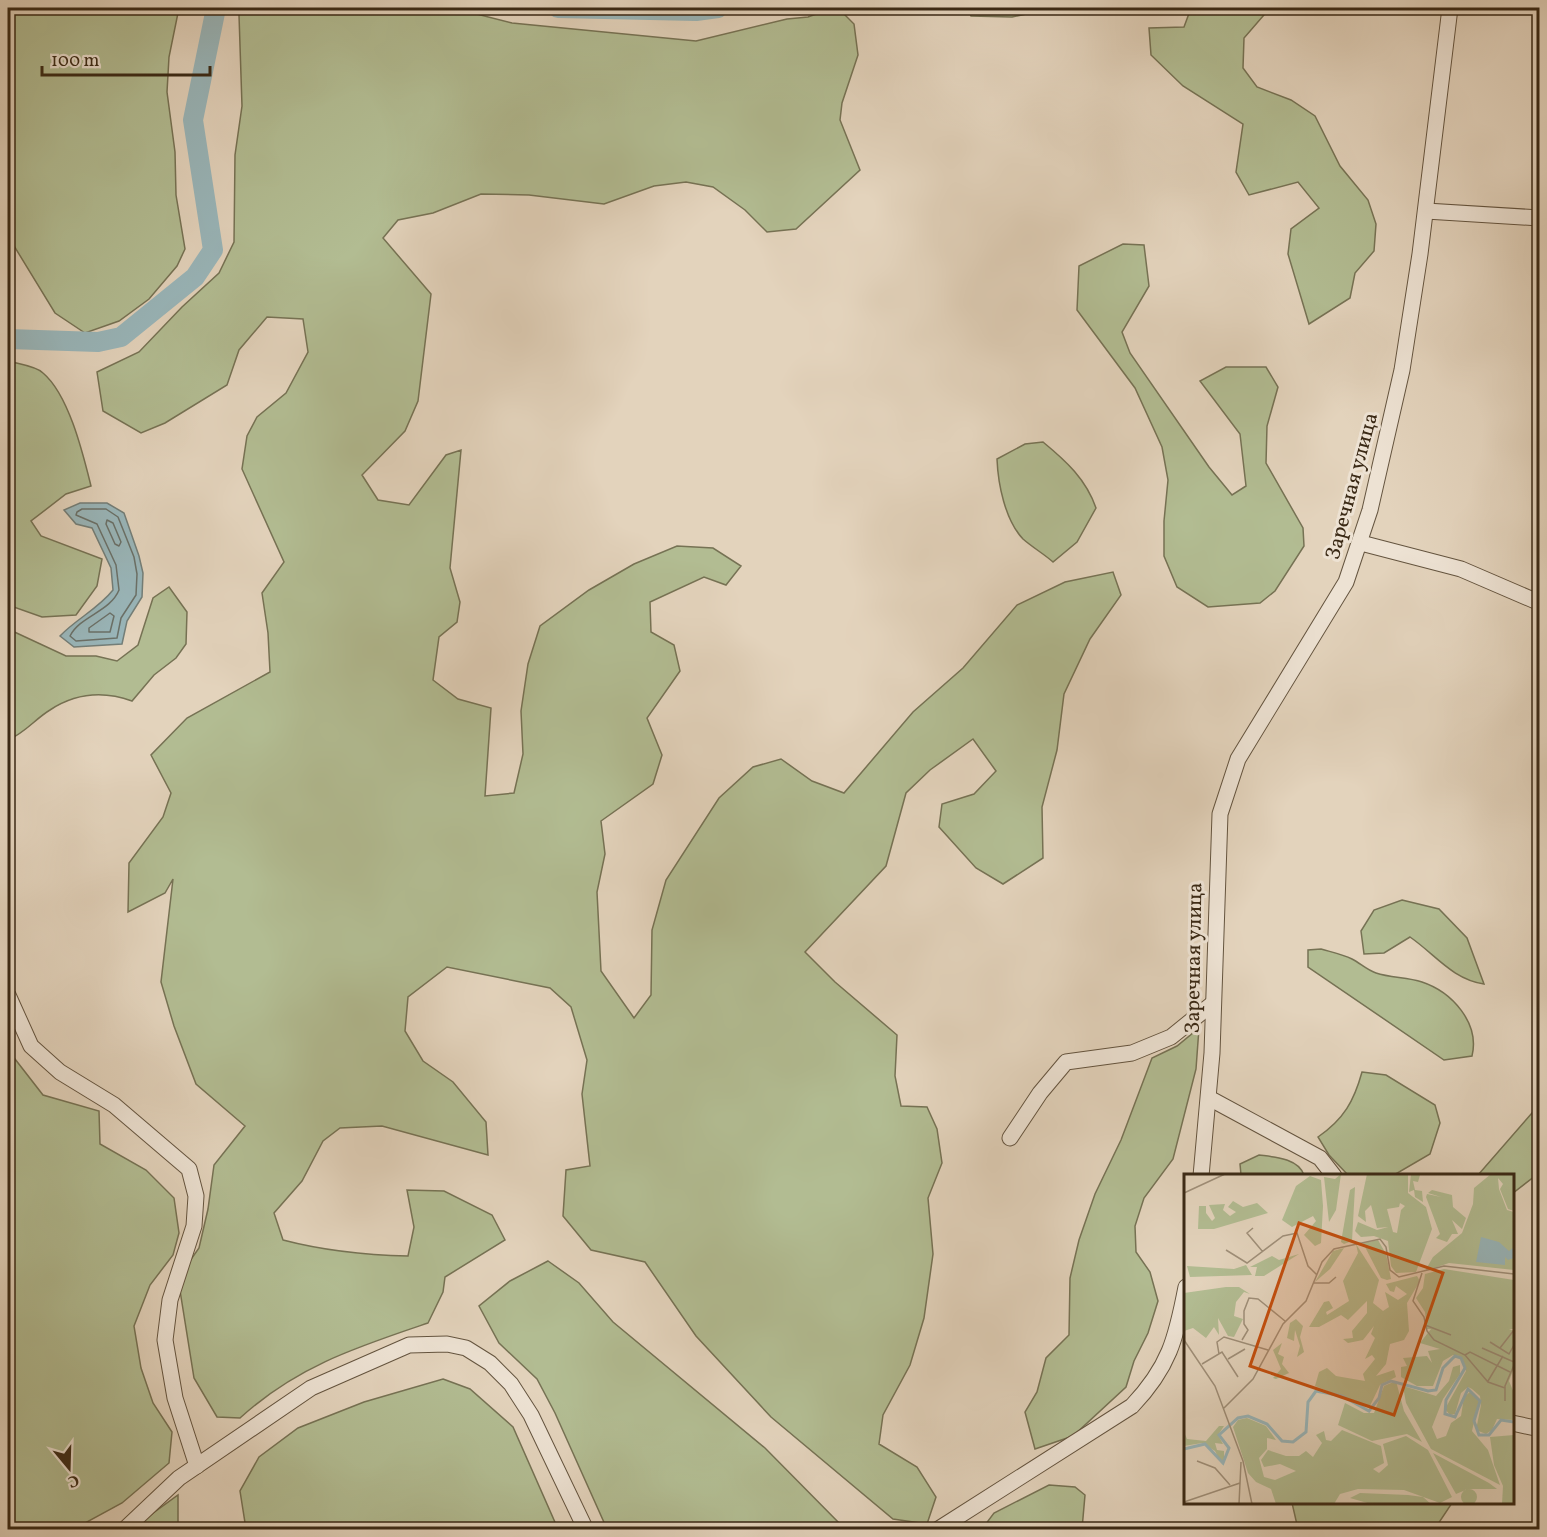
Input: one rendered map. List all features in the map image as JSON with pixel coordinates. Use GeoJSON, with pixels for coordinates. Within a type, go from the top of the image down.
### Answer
{"type":"FeatureCollection","features":[{"type":"Feature","properties":{"kind":"street","name":"Заречная улица"},"geometry":{"type":"LineString","coordinates":[[1201,1174],[1212,1053],[1220,814],[1238,759],[1346,582],[1361,543],[1384,457],[1402,370],[1426,211],[1450,8]]}},
{"type":"Feature","properties":{"kind":"street"},"geometry":{"type":"LineString","coordinates":[[1426,211],[1539,218]]}},
{"type":"Feature","properties":{"kind":"street"},"geometry":{"type":"LineString","coordinates":[[1361,543],[1461,569],[1539,603]]}},
{"type":"Feature","properties":{"kind":"street"},"geometry":{"type":"LineString","coordinates":[[8,996],[31,1046],[60,1072],[114,1105],[189,1169],[196,1196],[194,1226],[170,1300],[165,1340],[175,1398],[197,1466]]}},
{"type":"Feature","properties":{"kind":"street"},"geometry":{"type":"LineString","coordinates":[[1010,1138],[1040,1093],[1066,1062],[1132,1053],[1171,1037],[1212,1004]]}},
{"type":"Feature","properties":{"kind":"street"},"geometry":{"type":"LineString","coordinates":[[1209,1098],[1320,1158],[1332,1174]]}},
{"type":"Feature","properties":{"kind":"street"},"geometry":{"type":"LineString","coordinates":[[937,1530],[1132,1406],[1154,1383],[1176,1338],[1184,1293]]}},
{"type":"Feature","properties":{"kind":"street"},"geometry":{"type":"LineString","coordinates":[[124,1530],[179,1478],[311,1388],[409,1345],[447,1344],[466,1348],[490,1364],[512,1384],[531,1415],[586,1530]]}},
{"type":"Feature","properties":{"kind":"street"},"geometry":{"type":"LineString","coordinates":[[1514,1423],[1539,1429]]}},
{"type":"Feature","properties":{"kind":"green space"},"geometry":{"type":"Polygon","coordinates":[[[8,8],[179,8],[169,57],[167,92],[175,152],[176,195],[185,249],[177,266],[149,299],[119,321],[85,333],[55,313],[8,236],[8,8]]]}},
{"type":"Feature","properties":{"kind":"green space"},"geometry":{"type":"Polygon","coordinates":[[[244,8],[453,8],[512,23],[696,41],[787,19],[808,17],[833,8],[838,8],[854,24],[858,55],[842,103],[840,120],[860,170],[796,229],[767,232],[745,210],[713,187],[686,182],[654,186],[604,204],[529,195],[481,194],[433,213],[398,220],[383,238],[431,294],[418,401],[405,431],[362,475],[378,500],[409,505],[446,455],[461,450],[450,568],[460,602],[457,622],[439,637],[433,680],[458,699],[491,708],[485,796],[514,793],[523,754],[521,711],[528,664],[540,626],[589,590],[634,564],[677,546],[713,548],[741,566],[726,585],[704,577],[650,602],[651,632],[674,645],[680,671],[647,718],[662,755],[653,784],[601,821],[605,854],[597,892],[601,971],[634,1018],[651,995],[652,930],[666,880],[719,798],[753,767],[781,759],[812,781],[844,793],[913,712],[963,668],[1017,605],[1065,582],[1113,572],[1121,595],[1090,639],[1064,694],[1057,750],[1042,807],[1043,858],[1003,884],[976,868],[939,827],[942,804],[974,794],[996,771],[973,739],[930,770],[906,793],[886,866],[805,952],[835,982],[897,1035],[895,1076],[901,1106],[927,1107],[937,1129],[942,1163],[928,1198],[933,1254],[924,1318],[910,1365],[883,1415],[879,1444],[917,1467],[936,1497],[927,1524],[893,1519],[771,1417],[696,1336],[645,1262],[591,1250],[563,1216],[566,1170],[590,1166],[582,1094],[587,1060],[571,1007],[550,988],[447,967],[408,997],[405,1031],[423,1061],[453,1082],[486,1122],[488,1155],[382,1126],[340,1128],[323,1141],[302,1181],[274,1213],[283,1240],[345,1252],[408,1256],[414,1227],[407,1190],[444,1191],[492,1215],[505,1240],[445,1277],[443,1292],[428,1323],[352,1350],[306,1371],[283,1385],[240,1418],[217,1417],[194,1378],[178,1278],[199,1248],[208,1209],[214,1165],[245,1126],[196,1084],[174,1026],[161,982],[173,879],[165,893],[128,912],[129,863],[163,817],[171,793],[151,755],[187,718],[270,672],[268,633],[262,593],[284,562],[242,469],[247,436],[257,417],[286,393],[308,352],[303,319],[267,317],[239,350],[227,385],[165,423],[141,433],[103,411],[97,372],[139,352],[182,307],[219,273],[234,242],[235,155],[242,106],[239,15],[244,8]]]}},
{"type":"Feature","properties":{"kind":"green space"},"geometry":{"type":"Polygon","coordinates":[[[968,8],[1055,8],[1012,17],[971,16],[968,8]]]}},
{"type":"Feature","properties":{"kind":"green space"},"geometry":{"type":"Polygon","coordinates":[[[1191,8],[1270,8],[1244,38],[1243,68],[1257,87],[1291,100],[1315,116],[1340,166],[1368,200],[1376,224],[1374,251],[1355,273],[1350,298],[1309,324],[1288,254],[1291,229],[1319,208],[1298,182],[1249,195],[1236,172],[1243,124],[1183,86],[1151,55],[1149,28],[1184,27],[1191,8]]]}},
{"type":"Feature","properties":{"kind":"green space"},"geometry":{"type":"Polygon","coordinates":[[[1123,244],[1144,245],[1149,286],[1122,332],[1130,353],[1209,467],[1232,495],[1246,486],[1240,434],[1200,381],[1226,367],[1266,367],[1278,387],[1267,426],[1266,463],[1303,528],[1304,546],[1275,591],[1260,603],[1208,607],[1177,587],[1164,556],[1164,521],[1168,480],[1162,447],[1135,388],[1077,310],[1079,266],[1123,244]]]}},
{"type":"Feature","properties":{"kind":"green space"},"geometry":{"type":"Polygon","coordinates":[[[8,361],[36,369],[52,383],[68,410],[84,458],[91,486],[66,494],[31,521],[41,536],[102,559],[97,586],[76,615],[42,617],[8,605],[8,361]]]}},
{"type":"Feature","properties":{"kind":"green space"},"geometry":{"type":"Polygon","coordinates":[[[1043,442],[1060,456],[1081,479],[1096,508],[1077,542],[1053,562],[1023,539],[1011,522],[1001,490],[997,459],[1025,444],[1043,442]]]}},
{"type":"Feature","properties":{"kind":"green space"},"geometry":{"type":"Polygon","coordinates":[[[169,587],[187,612],[186,644],[176,658],[154,675],[132,701],[101,695],[70,700],[50,710],[20,734],[8,740],[8,629],[66,656],[96,656],[117,661],[138,645],[153,598],[169,587]]]}},
{"type":"Feature","properties":{"kind":"green space"},"geometry":{"type":"Polygon","coordinates":[[[1402,900],[1439,909],[1467,938],[1484,984],[1453,972],[1410,937],[1384,953],[1364,954],[1361,931],[1374,910],[1402,900]]]}},
{"type":"Feature","properties":{"kind":"green space"},"geometry":{"type":"Polygon","coordinates":[[[1321,949],[1348,957],[1376,973],[1422,982],[1444,993],[1461,1010],[1468,1021],[1472,1032],[1472,1056],[1444,1060],[1308,967],[1308,950],[1321,949]]]}},
{"type":"Feature","properties":{"kind":"green space"},"geometry":{"type":"Polygon","coordinates":[[[1199,1028],[1196,1069],[1173,1159],[1144,1198],[1135,1226],[1136,1252],[1150,1272],[1158,1301],[1148,1333],[1134,1361],[1126,1387],[1073,1436],[1035,1449],[1025,1412],[1037,1392],[1046,1358],[1069,1335],[1070,1278],[1079,1240],[1095,1194],[1121,1140],[1152,1058],[1177,1046],[1199,1028]]]}},
{"type":"Feature","properties":{"kind":"green space"},"geometry":{"type":"Polygon","coordinates":[[[8,1050],[43,1095],[99,1111],[100,1144],[146,1170],[174,1198],[179,1233],[173,1255],[150,1285],[134,1326],[141,1368],[153,1403],[172,1432],[169,1463],[122,1503],[74,1529],[8,1529],[8,1050]]]}},
{"type":"Feature","properties":{"kind":"green space"},"geometry":{"type":"Polygon","coordinates":[[[1362,1072],[1386,1075],[1435,1105],[1440,1123],[1430,1154],[1396,1174],[1347,1174],[1329,1155],[1318,1137],[1347,1109],[1362,1072]]]}},
{"type":"Feature","properties":{"kind":"green space"},"geometry":{"type":"Polygon","coordinates":[[[1539,1105],[1539,1173],[1514,1192],[1514,1174],[1479,1174],[1539,1105]]]}},
{"type":"Feature","properties":{"kind":"green space"},"geometry":{"type":"Polygon","coordinates":[[[1259,1155],[1291,1162],[1297,1165],[1304,1174],[1241,1174],[1240,1164],[1259,1155]]]}},
{"type":"Feature","properties":{"kind":"green space"},"geometry":{"type":"Polygon","coordinates":[[[548,1261],[579,1283],[613,1322],[765,1448],[845,1529],[607,1529],[555,1413],[537,1379],[499,1343],[479,1306],[510,1281],[548,1261]]]}},
{"type":"Feature","properties":{"kind":"green space"},"geometry":{"type":"Polygon","coordinates":[[[443,1379],[470,1389],[513,1427],[558,1529],[246,1529],[240,1491],[259,1457],[298,1428],[364,1402],[443,1379]]]}},
{"type":"Feature","properties":{"kind":"green space"},"geometry":{"type":"Polygon","coordinates":[[[1049,1485],[1075,1487],[1085,1495],[1082,1529],[982,1529],[994,1513],[1049,1485]]]}},
{"type":"Feature","properties":{"kind":"green space"},"geometry":{"type":"Polygon","coordinates":[[[178,1495],[178,1529],[131,1529],[178,1495]]]}},
{"type":"Feature","properties":{"kind":"green space"},"geometry":{"type":"Polygon","coordinates":[[[1292,1504],[1451,1504],[1434,1530],[1298,1529],[1292,1504]]]}},
{"type":"Feature","properties":{"kind":"water"},"geometry":{"type":"Polygon","coordinates":[[[80,503],[107,503],[124,513],[139,556],[143,573],[142,597],[127,621],[122,644],[74,647],[60,636],[101,603],[113,590],[111,568],[92,528],[76,524],[64,510],[80,503]]]}},
{"type":"Feature","properties":{"kind":"waterway"},"geometry":{"type":"LineString","coordinates":[[8,339],[98,342],[121,337],[195,277],[213,250],[193,120],[216,8]]}},
{"type":"Feature","properties":{"kind":"waterway"},"geometry":{"type":"LineString","coordinates":[[558,8],[696,11],[718,8]]}}]}
